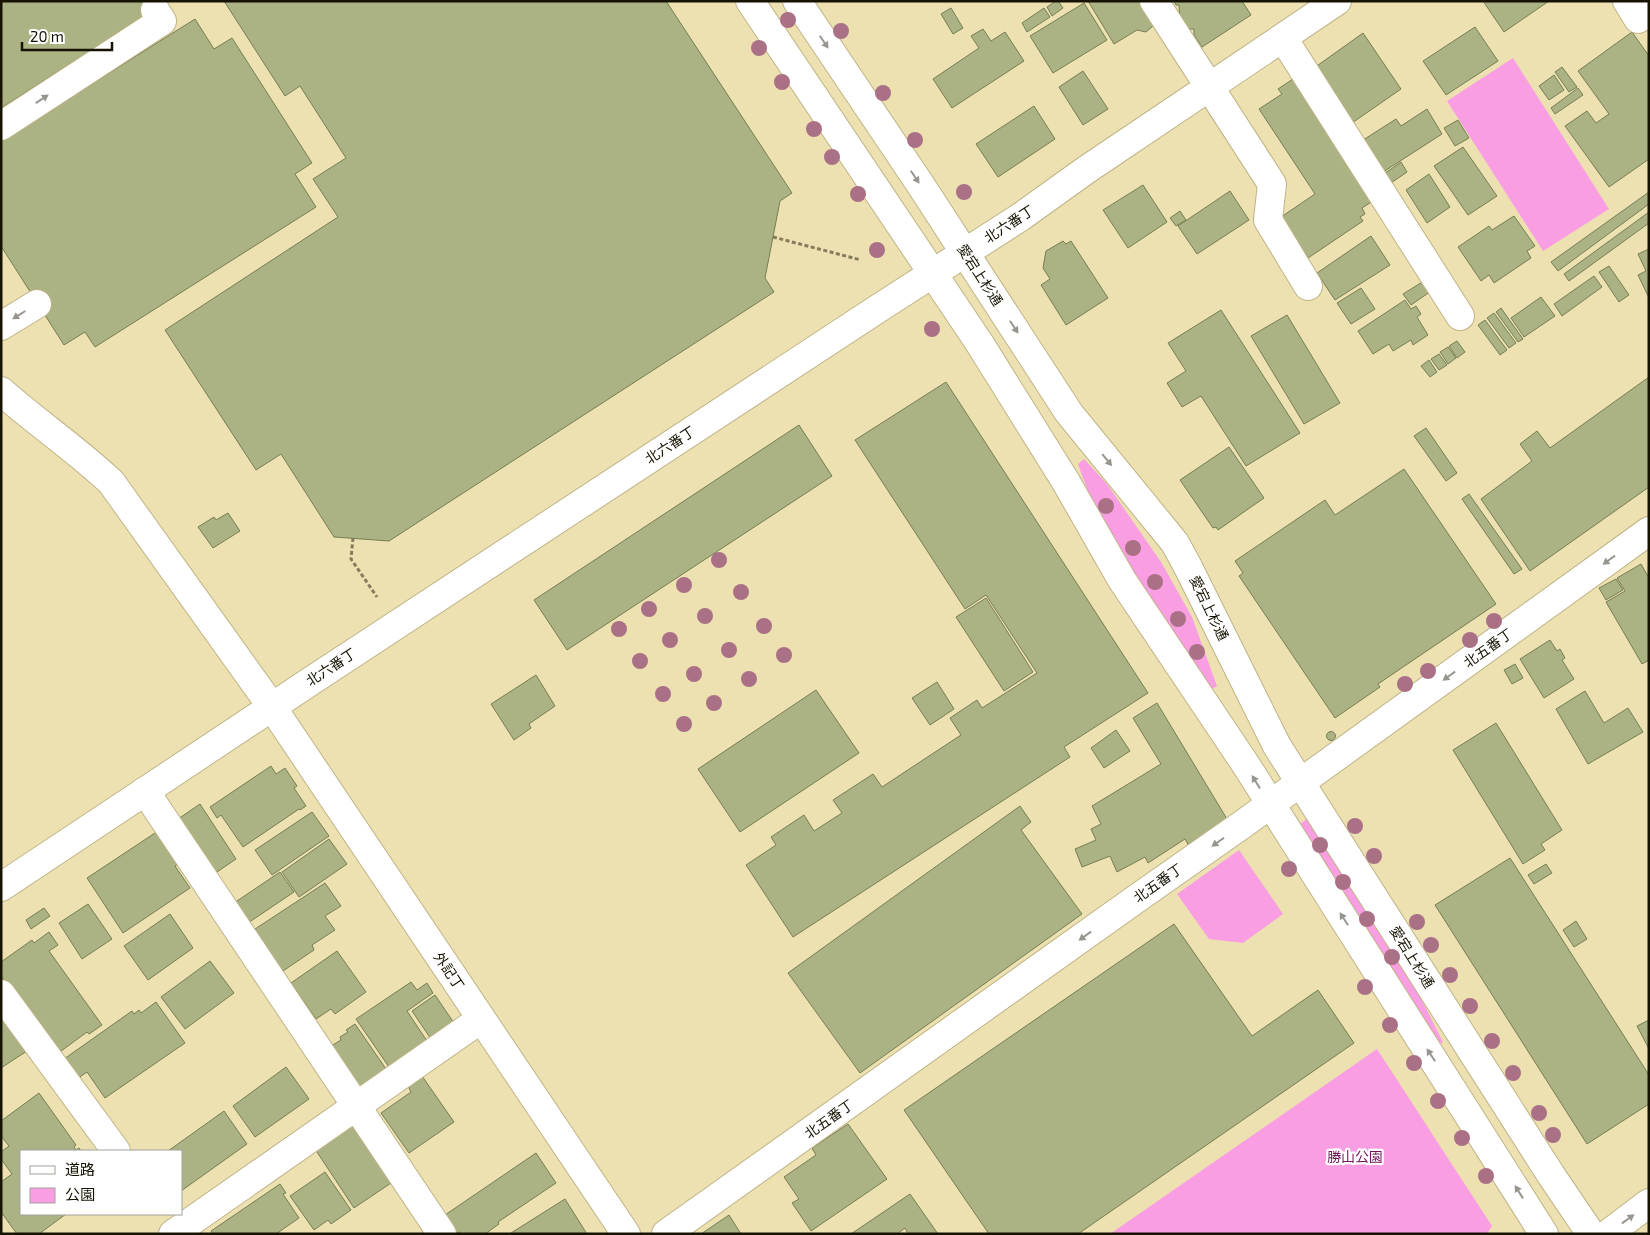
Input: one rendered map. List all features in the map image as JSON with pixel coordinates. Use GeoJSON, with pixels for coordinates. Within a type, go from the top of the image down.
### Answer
{"type":"FeatureCollection","features":[{"type":"Feature","properties":{"kind":"street"},"geometry":{"type":"LineString","coordinates":[[750,1],[980,344],[1061,474],[1122,580],[1271,804],[1544,1234]]}},
{"type":"Feature","properties":{"kind":"street","name":"愛宕上杉通"},"geometry":{"type":"LineString","coordinates":[[797,1],[965,252],[1069,413],[1175,543],[1277,746],[1551,1175],[1591,1234]]}},
{"type":"Feature","properties":{"kind":"street"},"geometry":{"type":"LineString","coordinates":[[1154,1],[1272,184],[1268,220],[1308,286]]}},
{"type":"Feature","properties":{"kind":"street","name":"北六番丁"},"geometry":{"type":"LineString","coordinates":[[1,887],[932,273],[1022,216],[1337,1]]}},
{"type":"Feature","properties":{"kind":"street"},"geometry":{"type":"LineString","coordinates":[[1627,1],[1638,19],[1649,12]]}},
{"type":"Feature","properties":{"kind":"street"},"geometry":{"type":"LineString","coordinates":[[1,126],[162,21],[155,10]]}},
{"type":"Feature","properties":{"kind":"street"},"geometry":{"type":"LineString","coordinates":[[1283,38],[1460,316]]}},
{"type":"Feature","properties":{"kind":"street"},"geometry":{"type":"LineString","coordinates":[[1,326],[38,304]]}},
{"type":"Feature","properties":{"kind":"street","name":"外記丁"},"geometry":{"type":"LineString","coordinates":[[1,391],[31,418],[86,458],[112,482],[272,707],[626,1234]]}},
{"type":"Feature","properties":{"kind":"street","name":"北五番丁"},"geometry":{"type":"LineString","coordinates":[[666,1234],[1271,804],[1649,531]]}},
{"type":"Feature","properties":{"kind":"street"},"geometry":{"type":"LineString","coordinates":[[145,791],[442,1234]]}},
{"type":"Feature","properties":{"kind":"street"},"geometry":{"type":"LineString","coordinates":[[1,994],[115,1150]]}},
{"type":"Feature","properties":{"kind":"street"},"geometry":{"type":"LineString","coordinates":[[172,1228],[357,1105],[480,1019]]}},
{"type":"Feature","properties":{"kind":"street"},"geometry":{"type":"LineString","coordinates":[[1608,1234],[1649,1203]]}},
{"type":"Feature","properties":{"kind":"path"},"geometry":{"type":"LineString","coordinates":[[774,236],[860,260]]}},
{"type":"Feature","properties":{"kind":"path"},"geometry":{"type":"LineString","coordinates":[[353,538],[351,560],[377,597]]}},
{"type":"Feature","properties":{"kind":"green space"},"geometry":{"type":"Polygon","coordinates":[[[1513,58],[1609,209],[1543,251],[1447,101],[1513,58]]]}},
{"type":"Feature","properties":{"kind":"green space"},"geometry":{"type":"Polygon","coordinates":[[[1084,459],[1107,484],[1161,562],[1192,617],[1217,686],[1210,690],[1154,609],[1103,525],[1078,464],[1084,459]]]}},
{"type":"Feature","properties":{"kind":"green space"},"geometry":{"type":"Polygon","coordinates":[[[1308,818],[1408,973],[1443,1042],[1440,1044],[1300,824],[1308,818]]]}},
{"type":"Feature","properties":{"kind":"green space"},"geometry":{"type":"Polygon","coordinates":[[[1239,850],[1283,914],[1243,943],[1209,939],[1177,894],[1239,850]]]}},
{"type":"Feature","properties":{"kind":"green space","name":"勝山公園"},"geometry":{"type":"Polygon","coordinates":[[[1377,1049],[1492,1226],[1487,1234],[1110,1234],[1377,1049]]]}},
{"type":"Feature","properties":{"kind":"building"},"geometry":{"type":"Polygon","coordinates":[[[1,1],[168,1],[1,108],[1,1]]]}},
{"type":"Feature","properties":{"kind":"building"},"geometry":{"type":"Polygon","coordinates":[[[224,1],[666,1],[792,193],[780,201],[765,278],[774,292],[389,541],[334,537],[281,454],[256,470],[165,330],[338,217],[313,179],[346,158],[300,86],[285,96],[224,1]]]}},
{"type":"Feature","properties":{"kind":"building"},"geometry":{"type":"Polygon","coordinates":[[[1056,1],[1063,8],[1052,16],[1047,7],[1056,1]]]}},
{"type":"Feature","properties":{"kind":"building"},"geometry":{"type":"Polygon","coordinates":[[[1088,1],[1142,1],[1154,23],[1153,26],[1146,32],[1137,30],[1114,44],[1088,1]]]}},
{"type":"Feature","properties":{"kind":"building"},"geometry":{"type":"Polygon","coordinates":[[[1174,1],[1242,1],[1251,15],[1202,47],[1194,35],[1194,29],[1184,29],[1180,23],[1179,5],[1176,5],[1174,1]]]}},
{"type":"Feature","properties":{"kind":"building"},"geometry":{"type":"Polygon","coordinates":[[[1483,1],[1549,1],[1504,32],[1483,1]]]}},
{"type":"Feature","properties":{"kind":"building"},"geometry":{"type":"Polygon","coordinates":[[[1084,3],[1107,40],[1053,73],[1030,36],[1084,3]]]}},
{"type":"Feature","properties":{"kind":"building"},"geometry":{"type":"Polygon","coordinates":[[[951,8],[963,28],[953,34],[941,14],[951,8]]]}},
{"type":"Feature","properties":{"kind":"building"},"geometry":{"type":"Polygon","coordinates":[[[1044,8],[1050,17],[1027,32],[1022,23],[1044,8]]]}},
{"type":"Feature","properties":{"kind":"building"},"geometry":{"type":"Polygon","coordinates":[[[195,19],[214,49],[232,38],[312,163],[295,174],[316,207],[95,347],[85,332],[64,345],[1,246],[1,141],[195,19]]]}},
{"type":"Feature","properties":{"kind":"building"},"geometry":{"type":"Polygon","coordinates":[[[1475,27],[1498,61],[1446,95],[1423,61],[1475,27]]]}},
{"type":"Feature","properties":{"kind":"building"},"geometry":{"type":"Polygon","coordinates":[[[983,29],[991,41],[1005,32],[1024,61],[952,108],[933,79],[979,48],[971,36],[983,29]]]}},
{"type":"Feature","properties":{"kind":"building"},"geometry":{"type":"Polygon","coordinates":[[[1632,32],[1649,56],[1649,159],[1609,187],[1565,126],[1587,111],[1596,123],[1609,114],[1578,71],[1632,32]]]}},
{"type":"Feature","properties":{"kind":"building"},"geometry":{"type":"Polygon","coordinates":[[[1363,33],[1401,89],[1352,123],[1314,68],[1363,33]]]}},
{"type":"Feature","properties":{"kind":"building"},"geometry":{"type":"Polygon","coordinates":[[[1562,67],[1577,87],[1569,92],[1555,72],[1562,67]]]}},
{"type":"Feature","properties":{"kind":"building"},"geometry":{"type":"Polygon","coordinates":[[[1083,71],[1108,109],[1083,125],[1059,87],[1083,71]]]}},
{"type":"Feature","properties":{"kind":"building"},"geometry":{"type":"Polygon","coordinates":[[[1554,75],[1564,90],[1549,100],[1539,86],[1554,75]]]}},
{"type":"Feature","properties":{"kind":"building"},"geometry":{"type":"Polygon","coordinates":[[[1296,77],[1376,199],[1362,208],[1365,214],[1360,217],[1363,221],[1308,258],[1281,217],[1315,194],[1259,109],[1282,94],[1278,89],[1296,77]]]}},
{"type":"Feature","properties":{"kind":"building"},"geometry":{"type":"Polygon","coordinates":[[[1578,88],[1583,95],[1555,114],[1551,108],[1578,88]]]}},
{"type":"Feature","properties":{"kind":"building"},"geometry":{"type":"Polygon","coordinates":[[[1034,106],[1055,139],[998,177],[976,144],[1034,106]]]}},
{"type":"Feature","properties":{"kind":"building"},"geometry":{"type":"Polygon","coordinates":[[[1427,109],[1442,134],[1380,174],[1360,142],[1396,119],[1401,126],[1427,109]]]}},
{"type":"Feature","properties":{"kind":"building"},"geometry":{"type":"Polygon","coordinates":[[[1458,120],[1469,138],[1455,146],[1444,128],[1458,120]]]}},
{"type":"Feature","properties":{"kind":"building"},"geometry":{"type":"Polygon","coordinates":[[[1463,147],[1497,196],[1468,215],[1434,166],[1463,147]]]}},
{"type":"Feature","properties":{"kind":"building"},"geometry":{"type":"Polygon","coordinates":[[[1401,162],[1407,172],[1388,185],[1381,176],[1401,162]]]}},
{"type":"Feature","properties":{"kind":"building"},"geometry":{"type":"Polygon","coordinates":[[[1429,174],[1450,207],[1427,223],[1406,190],[1429,174]]]}},
{"type":"Feature","properties":{"kind":"building"},"geometry":{"type":"Polygon","coordinates":[[[1143,185],[1167,222],[1128,248],[1103,210],[1143,185]]]}},
{"type":"Feature","properties":{"kind":"building"},"geometry":{"type":"Polygon","coordinates":[[[1230,191],[1249,220],[1197,254],[1178,226],[1230,191]]]}},
{"type":"Feature","properties":{"kind":"building"},"geometry":{"type":"Polygon","coordinates":[[[1649,192],[1649,204],[1558,271],[1551,262],[1649,192]]]}},
{"type":"Feature","properties":{"kind":"building"},"geometry":{"type":"Polygon","coordinates":[[[1180,211],[1186,220],[1176,226],[1170,218],[1180,211]]]}},
{"type":"Feature","properties":{"kind":"building"},"geometry":{"type":"Polygon","coordinates":[[[1649,212],[1649,223],[1569,281],[1564,274],[1649,212]]]}},
{"type":"Feature","properties":{"kind":"building"},"geometry":{"type":"Polygon","coordinates":[[[1514,216],[1535,246],[1527,251],[1531,258],[1494,283],[1489,275],[1481,281],[1458,247],[1489,226],[1492,230],[1514,216]]]}},
{"type":"Feature","properties":{"kind":"building"},"geometry":{"type":"Polygon","coordinates":[[[1371,236],[1390,265],[1335,300],[1317,273],[1371,236]]]}},
{"type":"Feature","properties":{"kind":"building"},"geometry":{"type":"Polygon","coordinates":[[[1063,241],[1066,244],[1071,241],[1108,298],[1066,325],[1041,285],[1050,279],[1043,268],[1046,251],[1063,241]]]}},
{"type":"Feature","properties":{"kind":"building"},"geometry":{"type":"Polygon","coordinates":[[[1649,249],[1649,298],[1638,275],[1646,271],[1638,254],[1649,249]]]}},
{"type":"Feature","properties":{"kind":"building"},"geometry":{"type":"Polygon","coordinates":[[[1609,266],[1629,295],[1619,302],[1599,272],[1609,266]]]}},
{"type":"Feature","properties":{"kind":"building"},"geometry":{"type":"Polygon","coordinates":[[[1594,276],[1602,287],[1562,316],[1554,304],[1594,276]]]}},
{"type":"Feature","properties":{"kind":"building"},"geometry":{"type":"Polygon","coordinates":[[[1427,279],[1434,289],[1411,305],[1403,294],[1427,279]]]}},
{"type":"Feature","properties":{"kind":"building"},"geometry":{"type":"Polygon","coordinates":[[[1361,288],[1375,309],[1351,324],[1337,303],[1361,288]]]}},
{"type":"Feature","properties":{"kind":"building"},"geometry":{"type":"Polygon","coordinates":[[[1541,297],[1555,316],[1524,337],[1511,318],[1541,297]]]}},
{"type":"Feature","properties":{"kind":"building"},"geometry":{"type":"Polygon","coordinates":[[[1405,300],[1411,309],[1416,306],[1421,314],[1417,317],[1428,335],[1413,345],[1411,340],[1393,351],[1389,344],[1373,354],[1358,331],[1405,300]]]}},
{"type":"Feature","properties":{"kind":"building"},"geometry":{"type":"Polygon","coordinates":[[[1501,308],[1523,339],[1518,342],[1496,312],[1501,308]]]}},
{"type":"Feature","properties":{"kind":"building"},"geometry":{"type":"Polygon","coordinates":[[[1221,310],[1300,433],[1246,466],[1201,396],[1182,407],[1167,383],[1186,371],[1168,343],[1221,310]]]}},
{"type":"Feature","properties":{"kind":"building"},"geometry":{"type":"Polygon","coordinates":[[[1494,313],[1516,343],[1509,348],[1487,318],[1494,313]]]}},
{"type":"Feature","properties":{"kind":"building"},"geometry":{"type":"Polygon","coordinates":[[[1287,315],[1340,403],[1304,424],[1251,336],[1287,315]]]}},
{"type":"Feature","properties":{"kind":"building"},"geometry":{"type":"Polygon","coordinates":[[[1485,320],[1507,350],[1500,355],[1478,325],[1485,320]]]}},
{"type":"Feature","properties":{"kind":"building"},"geometry":{"type":"Polygon","coordinates":[[[1457,341],[1465,352],[1457,358],[1449,346],[1457,341]]]}},
{"type":"Feature","properties":{"kind":"building"},"geometry":{"type":"Polygon","coordinates":[[[1448,347],[1456,358],[1448,364],[1440,352],[1448,347]]]}},
{"type":"Feature","properties":{"kind":"building"},"geometry":{"type":"Polygon","coordinates":[[[1439,354],[1447,365],[1439,370],[1431,359],[1439,354]]]}},
{"type":"Feature","properties":{"kind":"building"},"geometry":{"type":"Polygon","coordinates":[[[1429,360],[1437,372],[1430,377],[1421,366],[1429,360]]]}},
{"type":"Feature","properties":{"kind":"building"},"geometry":{"type":"Polygon","coordinates":[[[1649,377],[1649,487],[1530,571],[1481,499],[1532,461],[1520,444],[1537,431],[1550,448],[1649,377]]]}},
{"type":"Feature","properties":{"kind":"building"},"geometry":{"type":"Polygon","coordinates":[[[946,382],[1148,693],[1064,747],[1070,757],[793,937],[746,865],[776,845],[771,837],[804,815],[814,831],[842,813],[833,800],[873,774],[882,787],[961,735],[950,718],[977,700],[982,708],[1037,673],[986,595],[965,609],[855,440],[946,382]]]}},
{"type":"Feature","properties":{"kind":"building"},"geometry":{"type":"Polygon","coordinates":[[[799,425],[832,476],[567,650],[534,600],[799,425]]]}},
{"type":"Feature","properties":{"kind":"building"},"geometry":{"type":"Polygon","coordinates":[[[1426,428],[1457,473],[1446,481],[1414,436],[1426,428]]]}},
{"type":"Feature","properties":{"kind":"building"},"geometry":{"type":"Polygon","coordinates":[[[1229,447],[1264,498],[1218,530],[1216,527],[1213,528],[1180,480],[1229,447]]]}},
{"type":"Feature","properties":{"kind":"building"},"geometry":{"type":"Polygon","coordinates":[[[1404,469],[1496,604],[1378,684],[1380,687],[1335,718],[1239,576],[1243,573],[1235,561],[1325,500],[1335,515],[1404,469]]]}},
{"type":"Feature","properties":{"kind":"building"},"geometry":{"type":"Polygon","coordinates":[[[1469,494],[1522,569],[1514,574],[1462,499],[1469,494]]]}},
{"type":"Feature","properties":{"kind":"building"},"geometry":{"type":"Polygon","coordinates":[[[228,513],[240,531],[213,548],[198,527],[214,517],[216,520],[228,513]]]}},
{"type":"Feature","properties":{"kind":"building"},"geometry":{"type":"Polygon","coordinates":[[[1641,564],[1649,578],[1649,660],[1642,664],[1606,602],[1625,591],[1617,578],[1641,564]]]}},
{"type":"Feature","properties":{"kind":"building"},"geometry":{"type":"Polygon","coordinates":[[[1616,579],[1623,590],[1606,600],[1599,588],[1616,579]]]}},
{"type":"Feature","properties":{"kind":"building"},"geometry":{"type":"Polygon","coordinates":[[[986,598],[1033,672],[1004,691],[956,617],[986,598]]]}},
{"type":"Feature","properties":{"kind":"building"},"geometry":{"type":"Polygon","coordinates":[[[1550,640],[1557,651],[1560,649],[1565,658],[1562,660],[1574,679],[1544,698],[1520,659],[1550,640]]]}},
{"type":"Feature","properties":{"kind":"building"},"geometry":{"type":"Polygon","coordinates":[[[1515,664],[1523,678],[1512,684],[1504,670],[1515,664]]]}},
{"type":"Feature","properties":{"kind":"building"},"geometry":{"type":"Polygon","coordinates":[[[536,675],[555,706],[529,724],[531,728],[514,740],[491,704],[536,675]]]}},
{"type":"Feature","properties":{"kind":"building"},"geometry":{"type":"Polygon","coordinates":[[[937,682],[954,709],[930,725],[912,698],[937,682]]]}},
{"type":"Feature","properties":{"kind":"building"},"geometry":{"type":"Polygon","coordinates":[[[816,690],[859,753],[740,832],[698,769],[816,690]]]}},
{"type":"Feature","properties":{"kind":"building"},"geometry":{"type":"Polygon","coordinates":[[[1585,691],[1604,723],[1628,708],[1643,732],[1588,764],[1556,709],[1585,691]]]}},
{"type":"Feature","properties":{"kind":"building"},"geometry":{"type":"Polygon","coordinates":[[[1157,703],[1227,819],[1209,831],[1212,835],[1190,848],[1185,839],[1148,863],[1145,857],[1117,872],[1110,856],[1082,867],[1075,849],[1096,840],[1091,829],[1101,824],[1092,806],[1161,764],[1133,718],[1157,703]]]}},
{"type":"Feature","properties":{"kind":"building"},"geometry":{"type":"Polygon","coordinates":[[[1496,723],[1562,830],[1541,844],[1545,850],[1523,864],[1453,750],[1496,723]]]}},
{"type":"Feature","properties":{"kind":"building"},"geometry":{"type":"Polygon","coordinates":[[[1116,730],[1130,751],[1104,768],[1091,748],[1116,730]]]}},
{"type":"Feature","properties":{"kind":"building"},"geometry":{"type":"Polygon","coordinates":[[[1331,731],[1336,736],[1331,741],[1326,736],[1331,731]]]}},
{"type":"Feature","properties":{"kind":"building"},"geometry":{"type":"Polygon","coordinates":[[[271,766],[276,774],[285,768],[297,786],[294,788],[306,806],[243,847],[221,815],[217,818],[210,807],[271,766]]]}},
{"type":"Feature","properties":{"kind":"building"},"geometry":{"type":"Polygon","coordinates":[[[200,804],[236,859],[214,874],[178,819],[200,804]]]}},
{"type":"Feature","properties":{"kind":"building"},"geometry":{"type":"Polygon","coordinates":[[[1020,806],[1031,822],[1021,830],[1082,914],[860,1073],[788,973],[1020,806]]]}},
{"type":"Feature","properties":{"kind":"building"},"geometry":{"type":"Polygon","coordinates":[[[312,812],[329,836],[272,875],[255,850],[312,812]]]}},
{"type":"Feature","properties":{"kind":"building"},"geometry":{"type":"Polygon","coordinates":[[[158,831],[180,863],[175,866],[190,888],[123,933],[87,878],[158,831]]]}},
{"type":"Feature","properties":{"kind":"building"},"geometry":{"type":"Polygon","coordinates":[[[329,839],[347,864],[299,897],[282,872],[329,839]]]}},
{"type":"Feature","properties":{"kind":"building"},"geometry":{"type":"Polygon","coordinates":[[[1510,858],[1649,1075],[1649,1104],[1587,1144],[1435,905],[1510,858]]]}},
{"type":"Feature","properties":{"kind":"building"},"geometry":{"type":"Polygon","coordinates":[[[1546,864],[1552,873],[1534,884],[1528,875],[1546,864]]]}},
{"type":"Feature","properties":{"kind":"building"},"geometry":{"type":"Polygon","coordinates":[[[280,872],[294,892],[248,923],[234,903],[280,872]]]}},
{"type":"Feature","properties":{"kind":"building"},"geometry":{"type":"Polygon","coordinates":[[[325,883],[341,906],[325,916],[335,930],[312,945],[314,950],[280,973],[252,931],[325,883]]]}},
{"type":"Feature","properties":{"kind":"building"},"geometry":{"type":"Polygon","coordinates":[[[88,904],[112,939],[82,959],[59,923],[88,904]]]}},
{"type":"Feature","properties":{"kind":"building"},"geometry":{"type":"Polygon","coordinates":[[[44,908],[50,916],[31,929],[26,920],[44,908]]]}},
{"type":"Feature","properties":{"kind":"building"},"geometry":{"type":"Polygon","coordinates":[[[170,914],[193,948],[148,980],[124,946],[170,914]]]}},
{"type":"Feature","properties":{"kind":"building"},"geometry":{"type":"Polygon","coordinates":[[[1576,921],[1587,939],[1574,947],[1563,930],[1576,921]]]}},
{"type":"Feature","properties":{"kind":"building"},"geometry":{"type":"Polygon","coordinates":[[[1174,924],[1252,1036],[1318,990],[1354,1043],[1078,1234],[989,1234],[904,1110],[1174,924]]]}},
{"type":"Feature","properties":{"kind":"building"},"geometry":{"type":"Polygon","coordinates":[[[49,932],[58,945],[49,951],[102,1025],[89,1034],[87,1032],[57,1054],[1,976],[1,962],[32,940],[34,943],[49,932]]]}},
{"type":"Feature","properties":{"kind":"building"},"geometry":{"type":"Polygon","coordinates":[[[337,951],[366,992],[335,1014],[331,1009],[316,1019],[291,983],[337,951]]]}},
{"type":"Feature","properties":{"kind":"building"},"geometry":{"type":"Polygon","coordinates":[[[210,961],[234,993],[185,1029],[161,997],[210,961]]]}},
{"type":"Feature","properties":{"kind":"building"},"geometry":{"type":"Polygon","coordinates":[[[411,982],[417,990],[427,983],[433,993],[407,1011],[427,1041],[389,1067],[356,1019],[411,982]]]}},
{"type":"Feature","properties":{"kind":"building"},"geometry":{"type":"Polygon","coordinates":[[[435,995],[454,1023],[431,1039],[412,1011],[435,995]]]}},
{"type":"Feature","properties":{"kind":"building"},"geometry":{"type":"Polygon","coordinates":[[[156,1002],[185,1043],[105,1098],[87,1072],[77,1079],[64,1059],[132,1011],[134,1014],[139,1010],[141,1013],[156,1002]]]}},
{"type":"Feature","properties":{"kind":"building"},"geometry":{"type":"Polygon","coordinates":[[[1,1013],[30,1049],[1,1068],[1,1013]]]}},
{"type":"Feature","properties":{"kind":"building"},"geometry":{"type":"Polygon","coordinates":[[[1649,1020],[1649,1049],[1637,1026],[1649,1020]]]}},
{"type":"Feature","properties":{"kind":"building"},"geometry":{"type":"Polygon","coordinates":[[[355,1024],[386,1069],[359,1087],[331,1046],[341,1040],[340,1037],[348,1032],[346,1030],[355,1024]]]}},
{"type":"Feature","properties":{"kind":"building"},"geometry":{"type":"Polygon","coordinates":[[[286,1067],[309,1099],[255,1137],[233,1106],[286,1067]]]}},
{"type":"Feature","properties":{"kind":"building"},"geometry":{"type":"Polygon","coordinates":[[[422,1076],[454,1122],[409,1153],[381,1113],[411,1092],[408,1086],[422,1076]]]}},
{"type":"Feature","properties":{"kind":"building"},"geometry":{"type":"Polygon","coordinates":[[[39,1093],[76,1145],[74,1147],[76,1150],[20,1150],[20,1215],[65,1215],[39,1234],[17,1234],[1,1212],[1,1182],[12,1174],[1,1159],[1,1152],[9,1146],[1,1136],[1,1121],[39,1093]]]}},
{"type":"Feature","properties":{"kind":"building"},"geometry":{"type":"Polygon","coordinates":[[[224,1111],[247,1144],[182,1190],[182,1150],[169,1150],[224,1111]]]}},
{"type":"Feature","properties":{"kind":"building"},"geometry":{"type":"Polygon","coordinates":[[[848,1124],[887,1179],[811,1231],[792,1203],[799,1199],[784,1177],[816,1155],[812,1148],[848,1124]]]}},
{"type":"Feature","properties":{"kind":"building"},"geometry":{"type":"Polygon","coordinates":[[[352,1125],[391,1183],[354,1208],[315,1149],[352,1125]]]}},
{"type":"Feature","properties":{"kind":"building"},"geometry":{"type":"Polygon","coordinates":[[[536,1153],[556,1183],[498,1222],[499,1224],[485,1234],[461,1234],[460,1232],[453,1234],[442,1217],[536,1153]]]}},
{"type":"Feature","properties":{"kind":"building"},"geometry":{"type":"Polygon","coordinates":[[[325,1172],[351,1210],[331,1224],[328,1220],[314,1230],[290,1196],[325,1172]]]}},
{"type":"Feature","properties":{"kind":"building"},"geometry":{"type":"Polygon","coordinates":[[[280,1184],[286,1193],[283,1194],[299,1218],[276,1234],[213,1234],[211,1231],[280,1184]]]}},
{"type":"Feature","properties":{"kind":"building"},"geometry":{"type":"Polygon","coordinates":[[[910,1194],[938,1234],[908,1234],[905,1228],[897,1234],[851,1234],[910,1194]]]}},
{"type":"Feature","properties":{"kind":"building"},"geometry":{"type":"Polygon","coordinates":[[[565,1199],[587,1234],[511,1234],[511,1233],[565,1199]]]}},
{"type":"Feature","properties":{"kind":"building"},"geometry":{"type":"Polygon","coordinates":[[[729,1215],[741,1234],[701,1234],[729,1215]]]}}]}
